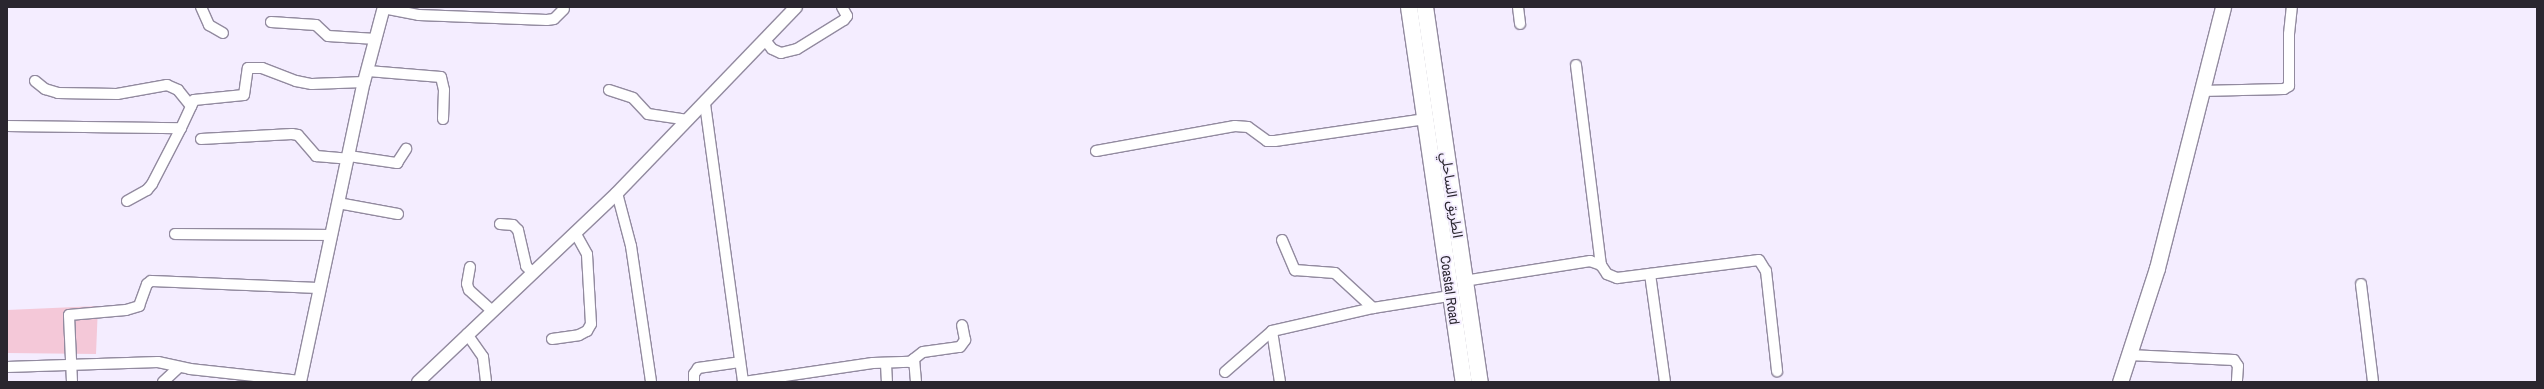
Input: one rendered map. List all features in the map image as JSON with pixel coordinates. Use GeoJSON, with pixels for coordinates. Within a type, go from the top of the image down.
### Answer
{"type":"FeatureCollection","features":[{"type":"Feature","properties":{"kind":"highway","name":"Coastal Road"},"geometry":{"type":"LineString","coordinates":[[1409,7],[1450,296],[1464,382]]}},
{"type":"Feature","properties":{"kind":"highway","name":"الطريق الساحلي"},"geometry":{"type":"LineString","coordinates":[[1425,7],[1480,382]]}},
{"type":"Feature","properties":{"kind":"main road"},"geometry":{"type":"LineString","coordinates":[[2120,382],[2156,268],[2223,7]]}},
{"type":"Feature","properties":{"kind":"street"},"geometry":{"type":"LineString","coordinates":[[201,7],[209,24],[223,33]]}},
{"type":"Feature","properties":{"kind":"street"},"geometry":{"type":"LineString","coordinates":[[418,382],[532,272],[576,234],[704,104],[796,7]]}},
{"type":"Feature","properties":{"kind":"street"},"geometry":{"type":"LineString","coordinates":[[765,40],[772,49],[781,53],[797,49],[844,20],[847,16],[842,7]]}},
{"type":"Feature","properties":{"kind":"street"},"geometry":{"type":"LineString","coordinates":[[1518,7],[1520,24]]}},
{"type":"Feature","properties":{"kind":"street"},"geometry":{"type":"LineString","coordinates":[[2202,91],[2284,89],[2289,86],[2289,34],[2292,7]]}},
{"type":"Feature","properties":{"kind":"street"},"geometry":{"type":"LineString","coordinates":[[7,367],[70,363],[158,362],[179,367],[300,382],[348,157],[383,8],[419,15],[547,20],[554,19],[564,9]]}},
{"type":"Feature","properties":{"kind":"street"},"geometry":{"type":"LineString","coordinates":[[271,22],[316,26],[328,36],[376,39]]}},
{"type":"Feature","properties":{"kind":"street"},"geometry":{"type":"LineString","coordinates":[[1576,65],[1601,265],[1607,274],[1617,278],[1759,260],[1766,271],[1777,371]]}},
{"type":"Feature","properties":{"kind":"street"},"geometry":{"type":"LineString","coordinates":[[127,201],[147,190],[152,184],[191,106],[197,99],[244,95],[248,68],[262,68],[296,81],[312,84],[366,76],[441,77],[444,90],[443,119]]}},
{"type":"Feature","properties":{"kind":"street"},"geometry":{"type":"LineString","coordinates":[[36,81],[45,89],[58,93],[117,94],[167,85],[178,90],[191,106]]}},
{"type":"Feature","properties":{"kind":"street"},"geometry":{"type":"LineString","coordinates":[[609,90],[633,98],[648,114],[688,120]]}},
{"type":"Feature","properties":{"kind":"street"},"geometry":{"type":"LineString","coordinates":[[704,104],[744,382],[874,363],[902,364],[914,359],[923,352],[960,348],[965,340],[962,325]]}},
{"type":"Feature","properties":{"kind":"street"},"geometry":{"type":"LineString","coordinates":[[1096,151],[1234,126],[1248,126],[1267,141],[1425,119]]}},
{"type":"Feature","properties":{"kind":"street"},"geometry":{"type":"LineString","coordinates":[[7,126],[181,128]]}},
{"type":"Feature","properties":{"kind":"street"},"geometry":{"type":"LineString","coordinates":[[201,139],[292,134],[298,135],[316,156],[348,157],[397,163],[406,149]]}},
{"type":"Feature","properties":{"kind":"street"},"geometry":{"type":"LineString","coordinates":[[617,193],[631,246],[651,382]]}},
{"type":"Feature","properties":{"kind":"street"},"geometry":{"type":"LineString","coordinates":[[338,204],[398,214]]}},
{"type":"Feature","properties":{"kind":"street"},"geometry":{"type":"LineString","coordinates":[[500,224],[513,225],[518,230],[526,266],[532,272]]}},
{"type":"Feature","properties":{"kind":"street"},"geometry":{"type":"LineString","coordinates":[[175,234],[331,235]]}},
{"type":"Feature","properties":{"kind":"street"},"geometry":{"type":"LineString","coordinates":[[552,339],[579,335],[587,331],[591,324],[587,254],[576,234]]}},
{"type":"Feature","properties":{"kind":"street"},"geometry":{"type":"LineString","coordinates":[[1282,240],[1295,270],[1335,273],[1372,308]]}},
{"type":"Feature","properties":{"kind":"street"},"geometry":{"type":"LineString","coordinates":[[1464,281],[1590,261],[1601,265]]}},
{"type":"Feature","properties":{"kind":"street"},"geometry":{"type":"LineString","coordinates":[[470,267],[467,284],[469,290],[492,311]]}},
{"type":"Feature","properties":{"kind":"street"},"geometry":{"type":"LineString","coordinates":[[1650,274],[1665,382]]}},
{"type":"Feature","properties":{"kind":"street"},"geometry":{"type":"LineString","coordinates":[[72,382],[69,315],[126,310],[139,306],[147,284],[151,281],[319,288]]}},
{"type":"Feature","properties":{"kind":"street"},"geometry":{"type":"LineString","coordinates":[[2361,284],[2373,382]]}},
{"type":"Feature","properties":{"kind":"street"},"geometry":{"type":"LineString","coordinates":[[1225,372],[1272,331],[1372,308],[1450,296]]}},
{"type":"Feature","properties":{"kind":"street"},"geometry":{"type":"LineString","coordinates":[[1272,331],[1280,382]]}},
{"type":"Feature","properties":{"kind":"street"},"geometry":{"type":"LineString","coordinates":[[467,334],[482,357],[486,382]]}},
{"type":"Feature","properties":{"kind":"street"},"geometry":{"type":"LineString","coordinates":[[2129,355],[2234,360],[2238,366],[2237,382]]}},
{"type":"Feature","properties":{"kind":"street"},"geometry":{"type":"LineString","coordinates":[[914,359],[916,382]]}},
{"type":"Feature","properties":{"kind":"street"},"geometry":{"type":"LineString","coordinates":[[694,382],[694,374],[698,368],[740,362]]}},
{"type":"Feature","properties":{"kind":"street"},"geometry":{"type":"LineString","coordinates":[[886,364],[887,382]]}},
{"type":"Feature","properties":{"kind":"street"},"geometry":{"type":"LineString","coordinates":[[162,382],[179,367]]}},
{"type":"Feature","properties":{"kind":"shaded area"},"geometry":{"type":"Polygon","coordinates":[[[98,306],[96,354],[7,353],[7,310],[98,306]]]}}]}
